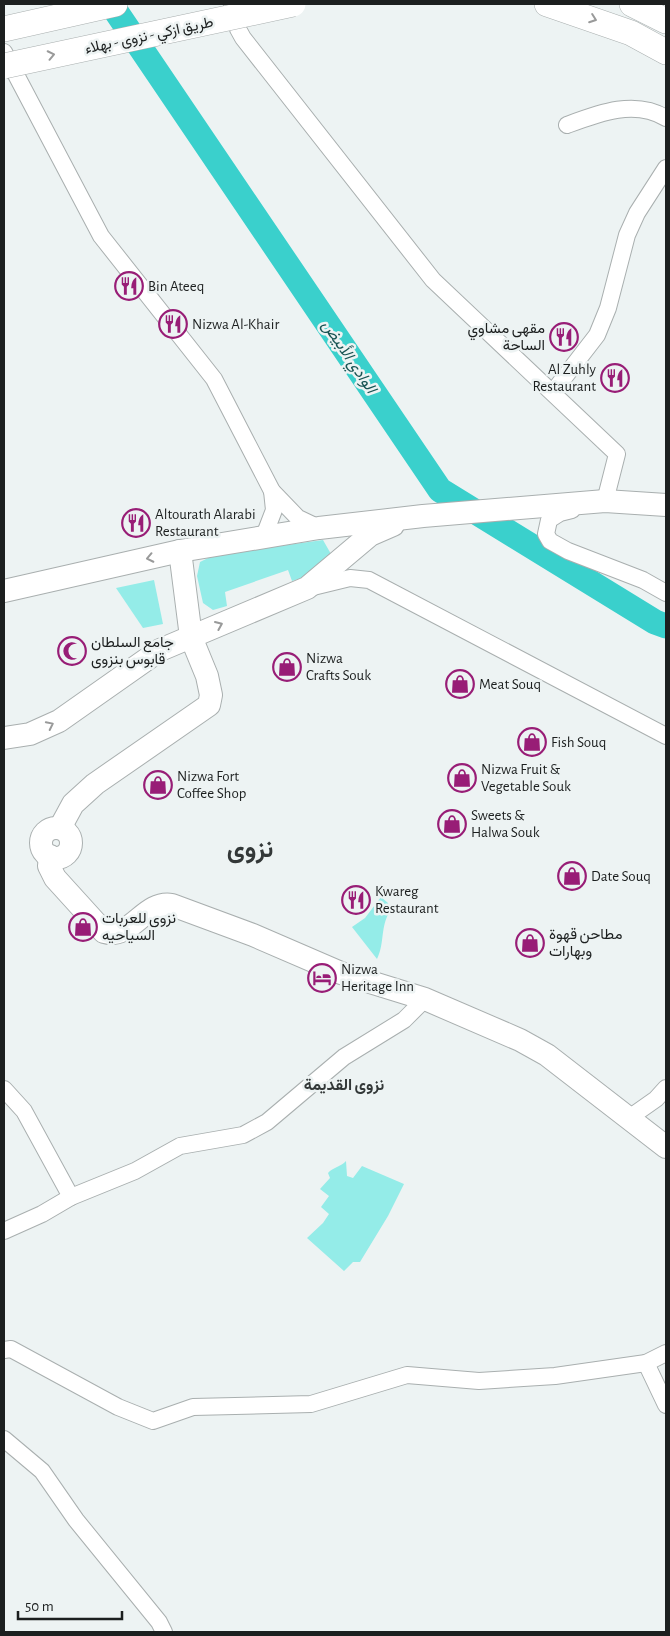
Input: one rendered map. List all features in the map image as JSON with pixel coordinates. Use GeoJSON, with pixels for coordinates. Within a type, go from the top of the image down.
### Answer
{"type":"FeatureCollection","features":[{"type":"Feature","properties":{"kind":"main road"},"geometry":{"type":"LineString","coordinates":[[4,29],[115,4]]}},
{"type":"Feature","properties":{"kind":"main road","name":"طريق ازكي - نزوى - بهلاء"},"geometry":{"type":"LineString","coordinates":[[4,66],[293,4]]}},
{"type":"Feature","properties":{"kind":"main road"},"geometry":{"type":"LineString","coordinates":[[547,4],[631,33],[666,52]]}},
{"type":"Feature","properties":{"kind":"main road"},"geometry":{"type":"LineString","coordinates":[[632,4],[666,21]]}},
{"type":"Feature","properties":{"kind":"street"},"geometry":{"type":"LineString","coordinates":[[232,4],[238,29],[243,38],[433,280],[553,392],[616,454],[604,501]]}},
{"type":"Feature","properties":{"kind":"street"},"geometry":{"type":"LineString","coordinates":[[4,52],[101,236],[214,379],[272,491],[298,518],[335,537],[347,555],[370,580],[666,736]]}},
{"type":"Feature","properties":{"kind":"street"},"geometry":{"type":"LineString","coordinates":[[567,124],[593,115],[634,107],[657,113],[666,118]]}},
{"type":"Feature","properties":{"kind":"street"},"geometry":{"type":"LineString","coordinates":[[553,392],[597,335],[608,308],[627,235],[637,213],[666,168]]}},
{"type":"Feature","properties":{"kind":"street"},"geometry":{"type":"LineString","coordinates":[[264,536],[274,510],[272,491]]}},
{"type":"Feature","properties":{"kind":"street"},"geometry":{"type":"LineString","coordinates":[[604,501],[553,516],[546,528],[546,534],[550,541],[568,551],[644,580],[666,593]]}},
{"type":"Feature","properties":{"kind":"street"},"geometry":{"type":"LineString","coordinates":[[4,590],[180,551],[318,528],[423,516],[604,501],[666,505]]}},
{"type":"Feature","properties":{"kind":"street"},"geometry":{"type":"LineString","coordinates":[[637,502],[666,511]]}},
{"type":"Feature","properties":{"kind":"street"},"geometry":{"type":"LineString","coordinates":[[307,588],[370,535],[384,528],[423,516]]}},
{"type":"Feature","properties":{"kind":"street"},"geometry":{"type":"LineString","coordinates":[[180,551],[191,637],[207,676],[211,695],[209,705],[95,784],[73,804],[60,828],[68,834],[70,847],[60,857],[50,856],[50,866],[55,878],[104,932],[116,934],[123,931],[154,907],[166,904],[172,905],[253,935],[341,973],[425,999],[505,1033],[547,1054],[666,1147]]}},
{"type":"Feature","properties":{"kind":"street"},"geometry":{"type":"LineString","coordinates":[[4,738],[30,734],[59,721],[160,650],[307,588],[350,578],[370,580]]}},
{"type":"Feature","properties":{"kind":"street"},"geometry":{"type":"LineString","coordinates":[[4,1231],[42,1214],[71,1197],[135,1171],[180,1146],[243,1134],[267,1122],[344,1057],[404,1020],[425,999]]}},
{"type":"Feature","properties":{"kind":"street"},"geometry":{"type":"LineString","coordinates":[[629,1118],[656,1099],[666,1088]]}},
{"type":"Feature","properties":{"kind":"street"},"geometry":{"type":"LineString","coordinates":[[4,1089],[24,1111],[71,1197]]}},
{"type":"Feature","properties":{"kind":"street"},"geometry":{"type":"LineString","coordinates":[[4,1350],[11,1349],[118,1407],[153,1421],[194,1407],[311,1404],[407,1375],[479,1381],[555,1376],[646,1362],[666,1353]]}},
{"type":"Feature","properties":{"kind":"street"},"geometry":{"type":"LineString","coordinates":[[646,1362],[666,1405]]}},
{"type":"Feature","properties":{"kind":"street"},"geometry":{"type":"LineString","coordinates":[[4,1438],[42,1471],[76,1520],[159,1622],[164,1632]]}},
{"type":"Feature","properties":{"kind":"shaded area"},"geometry":{"type":"Polygon","coordinates":[[[323,540],[331,554],[318,573],[292,581],[288,570],[225,592],[227,606],[213,610],[203,603],[197,576],[200,562],[214,555],[323,540]]]}},
{"type":"Feature","properties":{"kind":"shaded area"},"geometry":{"type":"Polygon","coordinates":[[[154,580],[163,624],[143,628],[116,588],[154,580]]]}},
{"type":"Feature","properties":{"kind":"shaded area"},"geometry":{"type":"Polygon","coordinates":[[[381,897],[388,903],[390,911],[385,923],[377,959],[352,927],[365,918],[381,897]]]}},
{"type":"Feature","properties":{"kind":"shaded area"},"geometry":{"type":"Polygon","coordinates":[[[346,1161],[347,1176],[353,1178],[362,1166],[404,1184],[388,1216],[360,1262],[353,1262],[344,1271],[307,1238],[323,1223],[329,1214],[321,1207],[329,1196],[320,1189],[330,1178],[328,1173],[346,1161]]]}},
{"type":"Feature","properties":{"kind":"waterway","name":"الوادي الأبيض"},"geometry":{"type":"LineString","coordinates":[[111,4],[440,490],[655,622],[666,626]]}},
{"type":"Feature","properties":{"kind":"place","name":"Bin Ateeq"},"geometry":{"type":"Point","coordinates":[129,286]}},
{"type":"Feature","properties":{"kind":"place","name":"Nizwa Al-Khair"},"geometry":{"type":"Point","coordinates":[173,324]}},
{"type":"Feature","properties":{"kind":"place","name":"مقهى مشاوي الساحة"},"geometry":{"type":"Point","coordinates":[564,337]}},
{"type":"Feature","properties":{"kind":"place","name":"Al Zuhly Restaurant"},"geometry":{"type":"Point","coordinates":[615,378]}},
{"type":"Feature","properties":{"kind":"place","name":"Altourath Alarabi Restaurant"},"geometry":{"type":"Point","coordinates":[136,523]}},
{"type":"Feature","properties":{"kind":"place","name":"جامع السلطان قابوس بنزوى"},"geometry":{"type":"Point","coordinates":[72,651]}},
{"type":"Feature","properties":{"kind":"place","name":"Nizwa Crafts Souk"},"geometry":{"type":"Point","coordinates":[287,667]}},
{"type":"Feature","properties":{"kind":"place","name":"Meat Souq"},"geometry":{"type":"Point","coordinates":[460,684]}},
{"type":"Feature","properties":{"kind":"place","name":"Fish Souq"},"geometry":{"type":"Point","coordinates":[532,742]}},
{"type":"Feature","properties":{"kind":"place","name":"Nizwa Fruit & Vegetable Souk"},"geometry":{"type":"Point","coordinates":[462,778]}},
{"type":"Feature","properties":{"kind":"place","name":"Nizwa Fort Coffee Shop"},"geometry":{"type":"Point","coordinates":[158,785]}},
{"type":"Feature","properties":{"kind":"place","name":"Sweets & Halwa Souk"},"geometry":{"type":"Point","coordinates":[452,824]}},
{"type":"Feature","properties":{"kind":"place","name":"Date Souq"},"geometry":{"type":"Point","coordinates":[572,876]}},
{"type":"Feature","properties":{"kind":"place","name":"Kwareg Restaurant"},"geometry":{"type":"Point","coordinates":[356,900]}},
{"type":"Feature","properties":{"kind":"place","name":"نزوى للعربات السياحيه"},"geometry":{"type":"Point","coordinates":[83,927]}},
{"type":"Feature","properties":{"kind":"place","name":"مطاحن قهوة وبهارات"},"geometry":{"type":"Point","coordinates":[530,943]}},
{"type":"Feature","properties":{"kind":"place","name":"Nizwa Heritage Inn"},"geometry":{"type":"Point","coordinates":[322,978]}},
{"type":"Feature","properties":{"kind":"district","name":"نزوى"},"geometry":{"type":"Point","coordinates":[250,848]}},
{"type":"Feature","properties":{"kind":"district","name":"نزوى القديمة"},"geometry":{"type":"Point","coordinates":[344,1084]}}]}
